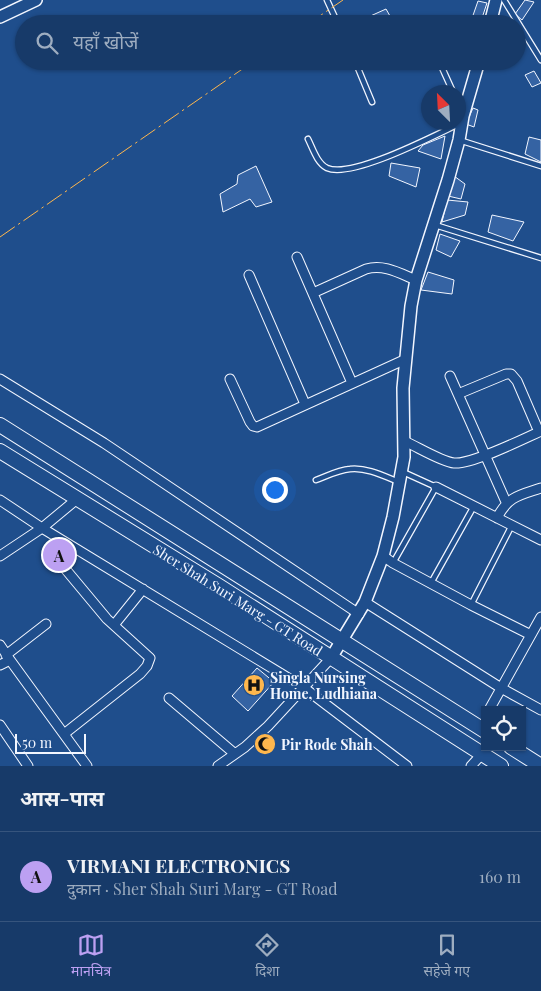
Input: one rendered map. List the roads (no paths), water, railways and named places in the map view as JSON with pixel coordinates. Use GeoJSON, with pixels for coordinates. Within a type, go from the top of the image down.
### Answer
{"type":"FeatureCollection","features":[{"type":"Feature","properties":{"kind":"main road","name":"Sher Shah Suri Marg - GT Road"},"geometry":{"type":"LineString","coordinates":[[0,425],[341,640],[481,724]]}},
{"type":"Feature","properties":{"kind":"main road","name":"Sher Shah Suri Marg - GT Road"},"geometry":{"type":"LineString","coordinates":[[0,451],[501,766]]}},
{"type":"Feature","properties":{"kind":"main road"},"geometry":{"type":"LineString","coordinates":[[517,751],[541,766]]}},
{"type":"Feature","properties":{"kind":"street"},"geometry":{"type":"LineString","coordinates":[[0,17],[36,0]]}},
{"type":"Feature","properties":{"kind":"street"},"geometry":{"type":"LineString","coordinates":[[492,15],[496,0]]}},
{"type":"Feature","properties":{"kind":"street"},"geometry":{"type":"LineString","coordinates":[[466,100],[476,70]]}},
{"type":"Feature","properties":{"kind":"street"},"geometry":{"type":"LineString","coordinates":[[218,766],[232,760],[268,726],[331,658],[359,614],[383,556],[401,477],[404,441],[403,388],[411,306],[416,280],[459,140],[460,130]]}},
{"type":"Feature","properties":{"kind":"street"},"geometry":{"type":"LineString","coordinates":[[297,257],[352,383]]}},
{"type":"Feature","properties":{"kind":"street"},"geometry":{"type":"LineString","coordinates":[[313,293],[366,268],[375,266],[383,267],[416,280]]}},
{"type":"Feature","properties":{"kind":"street"},"geometry":{"type":"LineString","coordinates":[[249,275],[305,404]]}},
{"type":"Feature","properties":{"kind":"street"},"geometry":{"type":"LineString","coordinates":[[230,379],[250,422],[253,426],[257,426],[406,359]]}},
{"type":"Feature","properties":{"kind":"street"},"geometry":{"type":"LineString","coordinates":[[404,441],[454,463],[486,455],[540,431],[517,381],[511,374],[506,374],[458,394]]}},
{"type":"Feature","properties":{"kind":"street"},"geometry":{"type":"LineString","coordinates":[[450,376],[506,502]]}},
{"type":"Feature","properties":{"kind":"street"},"geometry":{"type":"LineString","coordinates":[[0,379],[104,443],[359,614]]}},
{"type":"Feature","properties":{"kind":"street"},"geometry":{"type":"LineString","coordinates":[[436,487],[541,540]]}},
{"type":"Feature","properties":{"kind":"street"},"geometry":{"type":"LineString","coordinates":[[497,518],[506,502],[541,488]]}},
{"type":"Feature","properties":{"kind":"street"},"geometry":{"type":"LineString","coordinates":[[0,556],[42,528],[77,499]]}},
{"type":"Feature","properties":{"kind":"street"},"geometry":{"type":"LineString","coordinates":[[0,500],[42,528],[303,687],[407,766]]}},
{"type":"Feature","properties":{"kind":"street"},"geometry":{"type":"LineString","coordinates":[[383,556],[471,605],[531,635]]}},
{"type":"Feature","properties":{"kind":"street"},"geometry":{"type":"LineString","coordinates":[[57,559],[114,625],[148,655],[150,662],[140,674],[64,734]]}},
{"type":"Feature","properties":{"kind":"street"},"geometry":{"type":"LineString","coordinates":[[114,625],[143,589]]}},
{"type":"Feature","properties":{"kind":"street"},"geometry":{"type":"LineString","coordinates":[[365,602],[501,688],[541,710]]}},
{"type":"Feature","properties":{"kind":"street"},"geometry":{"type":"LineString","coordinates":[[491,706],[541,617]]}},
{"type":"Feature","properties":{"kind":"street"},"geometry":{"type":"LineString","coordinates":[[0,665],[46,624]]}},
{"type":"Feature","properties":{"kind":"street"},"geometry":{"type":"LineString","coordinates":[[0,645],[87,766]]}},
{"type":"Feature","properties":{"kind":"street"},"geometry":{"type":"LineString","coordinates":[[169,698],[232,760]]}},
{"type":"Feature","properties":{"kind":"street"},"geometry":{"type":"LineString","coordinates":[[0,725],[28,766]]}},
{"type":"Feature","properties":{"kind":"street"},"geometry":{"type":"LineString","coordinates":[[471,766],[482,754]]}},
{"type":"Feature","properties":{"kind":"lane"},"geometry":{"type":"LineString","coordinates":[[328,0],[334,15]]}},
{"type":"Feature","properties":{"kind":"lane"},"geometry":{"type":"LineString","coordinates":[[504,0],[513,15]]}},
{"type":"Feature","properties":{"kind":"lane"},"geometry":{"type":"LineString","coordinates":[[526,36],[541,60]]}},
{"type":"Feature","properties":{"kind":"lane"},"geometry":{"type":"LineString","coordinates":[[359,70],[372,102]]}},
{"type":"Feature","properties":{"kind":"lane"},"geometry":{"type":"LineString","coordinates":[[444,70],[450,85]]}},
{"type":"Feature","properties":{"kind":"lane"},"geometry":{"type":"LineString","coordinates":[[308,139],[321,163],[328,168],[339,170],[373,162],[433,130]]}},
{"type":"Feature","properties":{"kind":"lane"},"geometry":{"type":"LineString","coordinates":[[459,140],[541,166]]}},
{"type":"Feature","properties":{"kind":"lane"},"geometry":{"type":"LineString","coordinates":[[433,225],[541,258]]}},
{"type":"Feature","properties":{"kind":"lane"},"geometry":{"type":"LineString","coordinates":[[316,480],[350,469],[401,477],[436,487],[393,563]]}},
{"type":"Feature","properties":{"kind":"lane"},"geometry":{"type":"LineString","coordinates":[[431,583],[474,506]]}},
{"type":"Feature","properties":{"kind":"lane"},"geometry":{"type":"LineString","coordinates":[[471,605],[512,525]]}},
{"type":"Feature","properties":{"kind":"place","name":"VIRMANI ELECTRONICS"},"geometry":{"type":"Point","coordinates":[59,555]}},
{"type":"Feature","properties":{"kind":"place","name":"Singla Nursing Home, Ludhiana"},"geometry":{"type":"Point","coordinates":[254,685]}},
{"type":"Feature","properties":{"kind":"place","name":"Pir Rode Shah"},"geometry":{"type":"Point","coordinates":[265,744]}}]}
